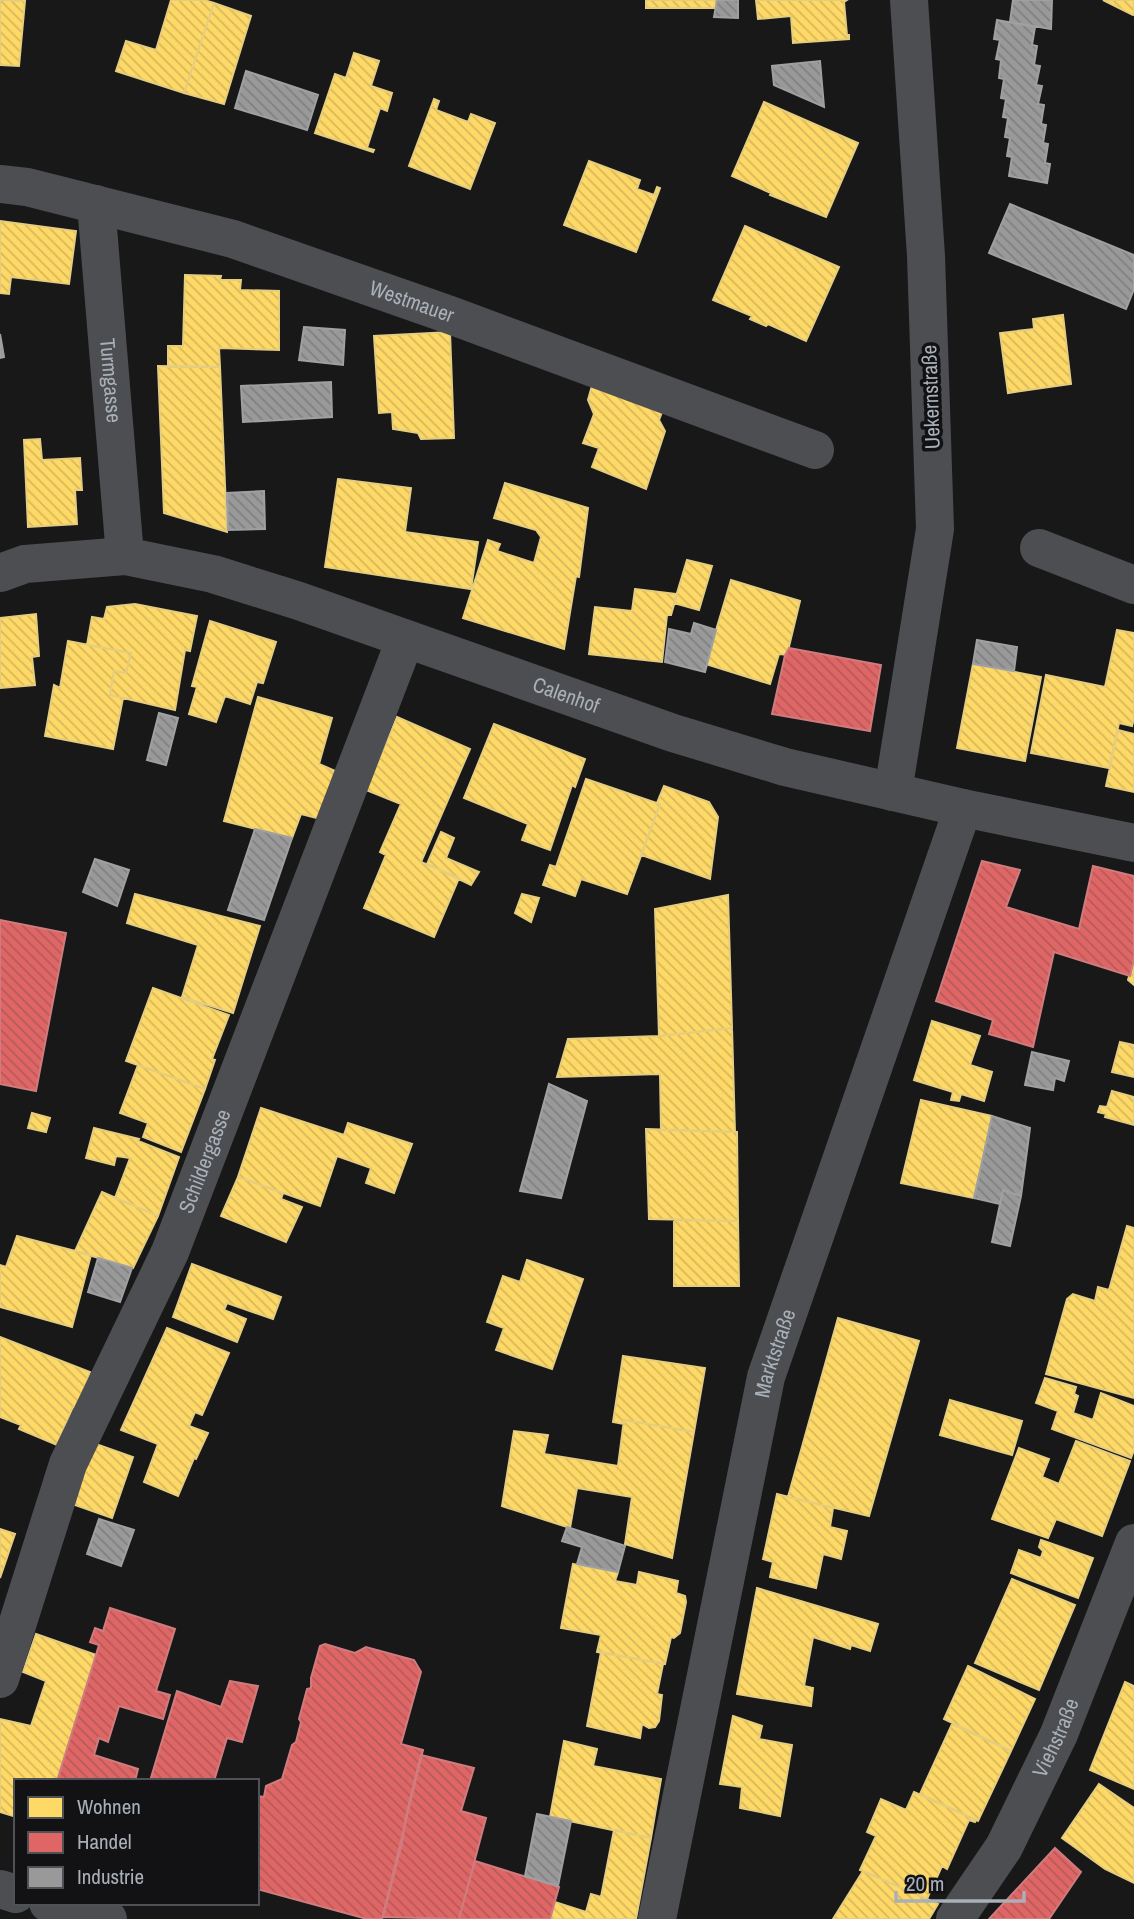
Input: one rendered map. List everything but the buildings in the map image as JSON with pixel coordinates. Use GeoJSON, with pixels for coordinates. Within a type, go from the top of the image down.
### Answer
{"type":"FeatureCollection","features":[{"type":"Feature","properties":{"kind":"street","name":"Uekernstraße"},"geometry":{"type":"LineString","coordinates":[[893,792],[935,529],[926,256],[909,0]]}},
{"type":"Feature","properties":{"kind":"street","name":"Westmauer"},"geometry":{"type":"LineString","coordinates":[[0,184],[27,187],[233,239],[450,314],[815,450]]}},
{"type":"Feature","properties":{"kind":"street","name":"Turmgasse"},"geometry":{"type":"LineString","coordinates":[[96,204],[125,556]]}},
{"type":"Feature","properties":{"kind":"street"},"geometry":{"type":"LineString","coordinates":[[1039,548],[1134,584]]}},
{"type":"Feature","properties":{"kind":"street","name":"Calenhof"},"geometry":{"type":"LineString","coordinates":[[0,573],[25,564],[125,556],[213,574],[299,601],[673,733],[785,767],[963,808],[1134,843]]}},
{"type":"Feature","properties":{"kind":"street","name":"Schildergasse"},"geometry":{"type":"LineString","coordinates":[[0,1679],[68,1464],[170,1252],[405,640]]}},
{"type":"Feature","properties":{"kind":"street","name":"Marktstraße"},"geometry":{"type":"LineString","coordinates":[[657,1919],[766,1377],[963,808]]}},
{"type":"Feature","properties":{"kind":"street","name":"Viehstraße"},"geometry":{"type":"LineString","coordinates":[[955,1919],[1004,1847],[1059,1734],[1134,1543]]}},
{"type":"Feature","properties":{"kind":"street"},"geometry":{"type":"LineString","coordinates":[[56,1905],[108,1919]]}}]}
